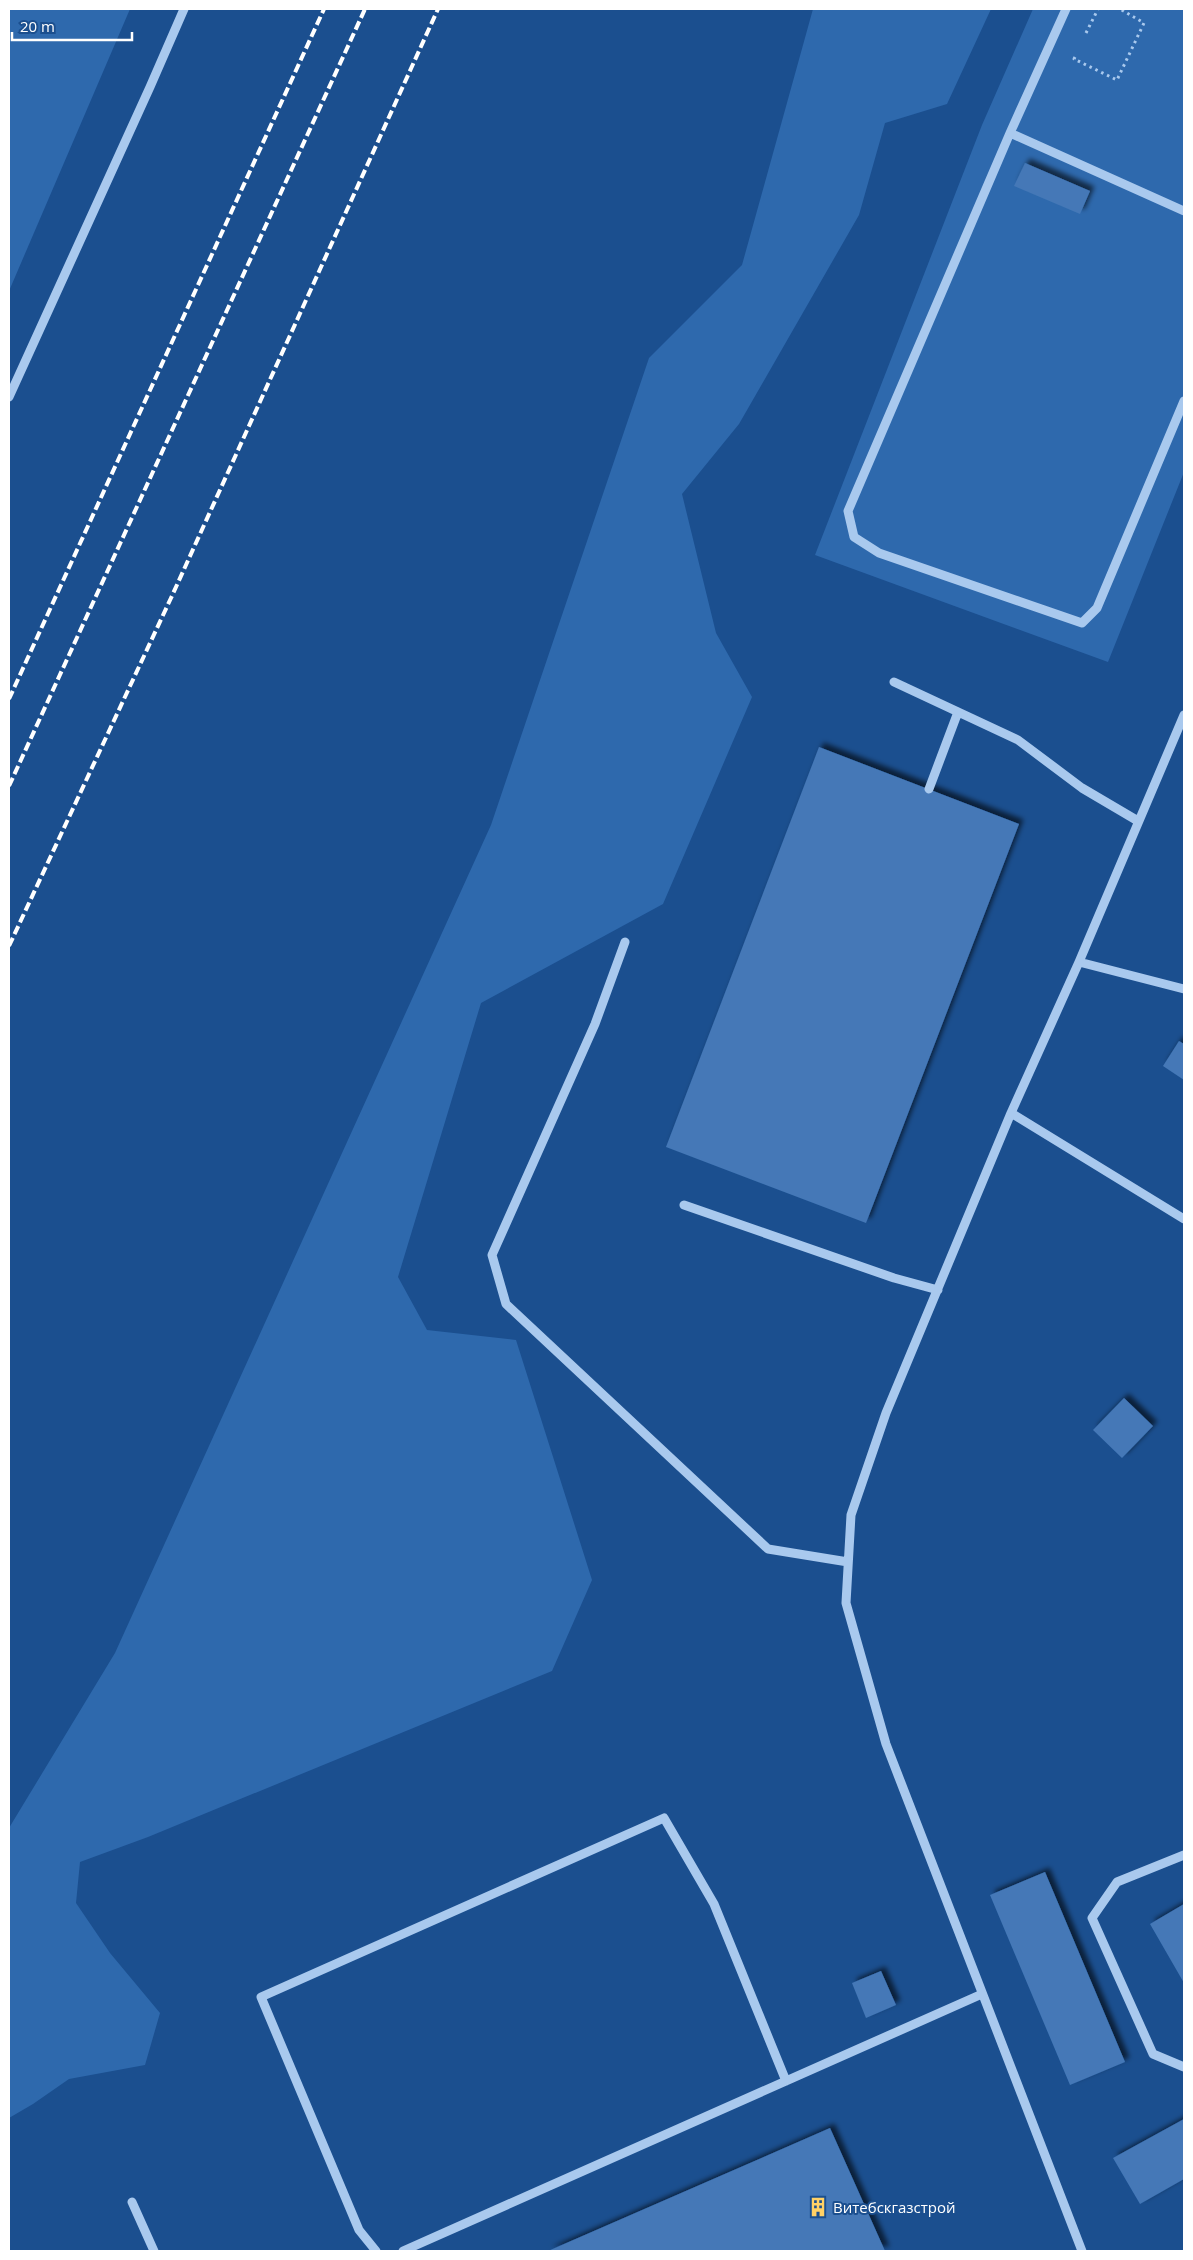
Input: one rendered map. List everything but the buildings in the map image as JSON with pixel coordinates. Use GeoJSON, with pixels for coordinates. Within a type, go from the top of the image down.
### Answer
{"type":"FeatureCollection","features":[{"type":"Feature","properties":{"kind":"street"},"geometry":{"type":"LineString","coordinates":[[9,397],[184,9]]}},
{"type":"Feature","properties":{"kind":"street"},"geometry":{"type":"LineString","coordinates":[[1066,9],[1010,133],[848,511],[854,537],[879,553],[1082,623],[1097,608],[1184,401]]}},
{"type":"Feature","properties":{"kind":"street"},"geometry":{"type":"LineString","coordinates":[[1010,133],[1184,211]]}},
{"type":"Feature","properties":{"kind":"street"},"geometry":{"type":"LineString","coordinates":[[894,682],[1018,740],[1082,788],[1138,821]]}},
{"type":"Feature","properties":{"kind":"street"},"geometry":{"type":"LineString","coordinates":[[929,790],[958,712]]}},
{"type":"Feature","properties":{"kind":"street"},"geometry":{"type":"LineString","coordinates":[[1082,2251],[886,1744],[846,1603],[851,1515],[886,1413],[1011,1113],[1079,962],[1138,821],[1182,726],[1184,715]]}},
{"type":"Feature","properties":{"kind":"street"},"geometry":{"type":"LineString","coordinates":[[625,942],[595,1024],[492,1255],[506,1304],[768,1549],[848,1562]]}},
{"type":"Feature","properties":{"kind":"street"},"geometry":{"type":"LineString","coordinates":[[1079,962],[1184,989]]}},
{"type":"Feature","properties":{"kind":"street"},"geometry":{"type":"LineString","coordinates":[[1011,1113],[1184,1219]]}},
{"type":"Feature","properties":{"kind":"street"},"geometry":{"type":"LineString","coordinates":[[684,1206],[894,1278],[938,1290]]}},
{"type":"Feature","properties":{"kind":"street"},"geometry":{"type":"LineString","coordinates":[[376,2251],[359,2230],[261,1997],[664,1818],[714,1904],[786,2081]]}},
{"type":"Feature","properties":{"kind":"street"},"geometry":{"type":"LineString","coordinates":[[1184,1855],[1117,1882],[1092,1918],[1153,2054],[1184,2067]]}},
{"type":"Feature","properties":{"kind":"street"},"geometry":{"type":"LineString","coordinates":[[403,2251],[982,1994]]}},
{"type":"Feature","properties":{"kind":"street"},"geometry":{"type":"LineString","coordinates":[[132,2202],[154,2251]]}},
{"type":"Feature","properties":{"kind":"path"},"geometry":{"type":"LineString","coordinates":[[1086,34],[1098,9]]}},
{"type":"Feature","properties":{"kind":"path"},"geometry":{"type":"LineString","coordinates":[[1078,51],[1074,59],[1117,80],[1144,23],[1120,9]]}},
{"type":"Feature","properties":{"kind":"shaded area"},"geometry":{"type":"Polygon","coordinates":[[[9,9],[130,9],[9,291],[9,9]]]}},
{"type":"Feature","properties":{"kind":"shaded area"},"geometry":{"type":"Polygon","coordinates":[[[813,9],[991,9],[947,104],[885,123],[859,215],[739,424],[682,494],[716,633],[752,697],[663,904],[481,1003],[398,1277],[427,1330],[516,1340],[592,1580],[552,1671],[148,1837],[80,1862],[76,1903],[110,1953],[160,2013],[145,2065],[69,2079],[9,2118],[9,1828],[115,1653],[491,825],[649,358],[742,265],[813,9]]]}},
{"type":"Feature","properties":{"kind":"shaded area"},"geometry":{"type":"Polygon","coordinates":[[[1033,9],[1184,9],[1184,472],[1108,662],[815,555],[982,125],[1033,9]]]}},
{"type":"Feature","properties":{"kind":"railway"},"geometry":{"type":"LineString","coordinates":[[9,699],[324,9]]}},
{"type":"Feature","properties":{"kind":"railway"},"geometry":{"type":"LineString","coordinates":[[9,786],[365,9]]}},
{"type":"Feature","properties":{"kind":"railway"},"geometry":{"type":"LineString","coordinates":[[9,946],[171,598],[438,9]]}},
{"type":"Feature","properties":{"kind":"place","name":"Витебскгазстрой"},"geometry":{"type":"Point","coordinates":[818,2207]}}]}
